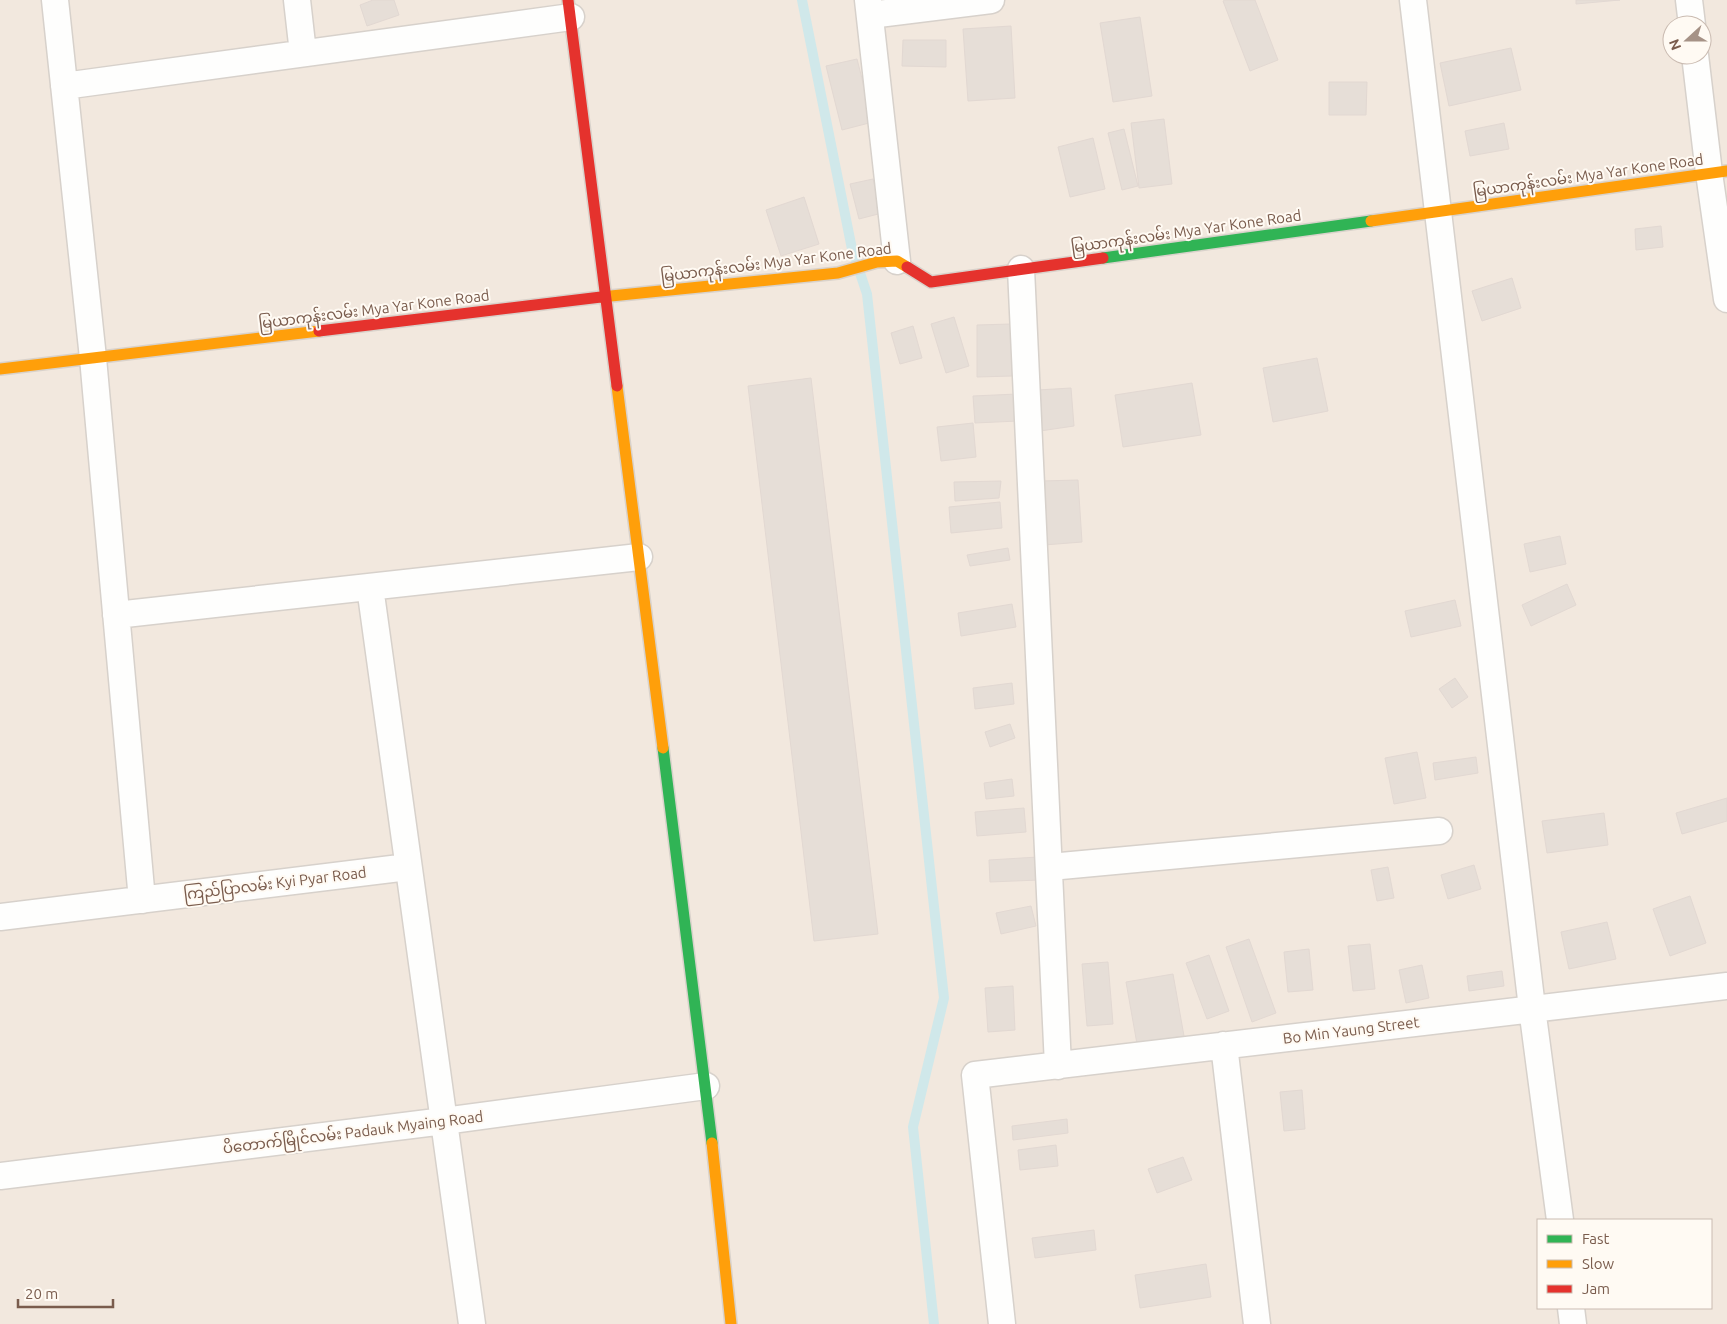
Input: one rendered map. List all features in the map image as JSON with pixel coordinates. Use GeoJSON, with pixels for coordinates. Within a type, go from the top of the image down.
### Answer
{"type":"FeatureCollection","features":[{"type":"Feature","properties":{"kind":"street"},"geometry":{"type":"LineString","coordinates":[[55,0],[93,358],[142,900]]}},
{"type":"Feature","properties":{"kind":"street"},"geometry":{"type":"LineString","coordinates":[[296,0],[303,53]]}},
{"type":"Feature","properties":{"kind":"street"},"geometry":{"type":"LineString","coordinates":[[887,262],[869,7],[991,0]]}},
{"type":"Feature","properties":{"kind":"street"},"geometry":{"type":"LineString","coordinates":[[1413,0],[1532,1008],[1560,1219]]}},
{"type":"Feature","properties":{"kind":"street"},"geometry":{"type":"LineString","coordinates":[[1689,0],[1691,15]]}},
{"type":"Feature","properties":{"kind":"street"},"geometry":{"type":"LineString","coordinates":[[64,86],[303,53],[570,9],[706,1086],[731,1324]]}},
{"type":"Feature","properties":{"kind":"street"},"geometry":{"type":"LineString","coordinates":[[1698,65],[1718,172],[1727,300]]}},
{"type":"Feature","properties":{"kind":"street","name":"မြယာကုန်းလမ်း Mya Yar Kone Road"},"geometry":{"type":"LineString","coordinates":[[0,369],[606,296],[838,273],[887,262],[931,282],[1718,172]]}},
{"type":"Feature","properties":{"kind":"street"},"geometry":{"type":"LineString","coordinates":[[1021,269],[1058,1066]]}},
{"type":"Feature","properties":{"kind":"street"},"geometry":{"type":"LineString","coordinates":[[116,615],[639,557]]}},
{"type":"Feature","properties":{"kind":"street"},"geometry":{"type":"LineString","coordinates":[[370,587],[472,1324]]}},
{"type":"Feature","properties":{"kind":"street"},"geometry":{"type":"LineString","coordinates":[[1050,867],[1439,831]]}},
{"type":"Feature","properties":{"kind":"street","name":"ကြည်ပြာလမ်း Kyi Pyar Road"},"geometry":{"type":"LineString","coordinates":[[0,917],[408,866]]}},
{"type":"Feature","properties":{"kind":"street","name":"Bo Min Yaung Street"},"geometry":{"type":"LineString","coordinates":[[1002,1324],[975,1075],[1727,986]]}},
{"type":"Feature","properties":{"kind":"street"},"geometry":{"type":"LineString","coordinates":[[1224,1045],[1257,1324]]}},
{"type":"Feature","properties":{"kind":"street","name":"ပိတောက်မြိုင်လမ်း Padauk Myaing Road"},"geometry":{"type":"LineString","coordinates":[[0,1176],[444,1121],[706,1086]]}},
{"type":"Feature","properties":{"kind":"street"},"geometry":{"type":"LineString","coordinates":[[1571,1309],[1573,1324]]}},
{"type":"Feature","properties":{"kind":"shaded area"},"geometry":{"type":"Polygon","coordinates":[[[0,0],[1727,0],[1727,1324],[0,1324],[0,0]]]}},
{"type":"Feature","properties":{"kind":"building"},"geometry":{"type":"Polygon","coordinates":[[[373,0],[394,0],[399,15],[367,26],[360,5],[373,0]]]}},
{"type":"Feature","properties":{"kind":"building"},"geometry":{"type":"Polygon","coordinates":[[[1255,0],[1278,60],[1250,71],[1223,1],[1255,0]]]}},
{"type":"Feature","properties":{"kind":"building"},"geometry":{"type":"Polygon","coordinates":[[[1576,0],[1620,0],[1576,4],[1576,0]]]}},
{"type":"Feature","properties":{"kind":"building"},"geometry":{"type":"Polygon","coordinates":[[[1140,17],[1152,96],[1113,102],[1100,23],[1140,17]]]}},
{"type":"Feature","properties":{"kind":"building"},"geometry":{"type":"Polygon","coordinates":[[[1011,26],[1015,98],[968,101],[963,29],[1011,26]]]}},
{"type":"Feature","properties":{"kind":"building"},"geometry":{"type":"Polygon","coordinates":[[[903,40],[946,40],[946,67],[902,66],[903,40]]]}},
{"type":"Feature","properties":{"kind":"building"},"geometry":{"type":"Polygon","coordinates":[[[1511,48],[1521,90],[1449,106],[1440,63],[1511,48]]]}},
{"type":"Feature","properties":{"kind":"building"},"geometry":{"type":"Polygon","coordinates":[[[857,59],[873,122],[842,130],[826,66],[857,59]]]}},
{"type":"Feature","properties":{"kind":"building"},"geometry":{"type":"Polygon","coordinates":[[[1329,82],[1367,82],[1366,115],[1329,115],[1329,82]]]}},
{"type":"Feature","properties":{"kind":"building"},"geometry":{"type":"Polygon","coordinates":[[[1164,119],[1172,184],[1139,188],[1131,123],[1164,119]]]}},
{"type":"Feature","properties":{"kind":"building"},"geometry":{"type":"Polygon","coordinates":[[[1504,123],[1509,149],[1470,156],[1465,131],[1504,123]]]}},
{"type":"Feature","properties":{"kind":"building"},"geometry":{"type":"Polygon","coordinates":[[[1124,129],[1138,186],[1122,190],[1108,133],[1124,129]]]}},
{"type":"Feature","properties":{"kind":"building"},"geometry":{"type":"Polygon","coordinates":[[[1093,138],[1105,189],[1070,197],[1058,147],[1093,138]]]}},
{"type":"Feature","properties":{"kind":"building"},"geometry":{"type":"Polygon","coordinates":[[[873,179],[882,213],[859,219],[850,184],[873,179]]]}},
{"type":"Feature","properties":{"kind":"building"},"geometry":{"type":"Polygon","coordinates":[[[804,197],[819,244],[781,256],[766,210],[804,197]]]}},
{"type":"Feature","properties":{"kind":"building"},"geometry":{"type":"Polygon","coordinates":[[[1661,226],[1663,247],[1636,250],[1635,229],[1661,226]]]}},
{"type":"Feature","properties":{"kind":"building"},"geometry":{"type":"Polygon","coordinates":[[[1512,278],[1521,308],[1482,321],[1472,291],[1512,278]]]}},
{"type":"Feature","properties":{"kind":"building"},"geometry":{"type":"Polygon","coordinates":[[[954,317],[969,366],[946,373],[931,324],[954,317]]]}},
{"type":"Feature","properties":{"kind":"building"},"geometry":{"type":"Polygon","coordinates":[[[1011,324],[1012,376],[977,377],[977,325],[1011,324]]]}},
{"type":"Feature","properties":{"kind":"building"},"geometry":{"type":"Polygon","coordinates":[[[913,326],[922,358],[900,364],[891,333],[913,326]]]}},
{"type":"Feature","properties":{"kind":"building"},"geometry":{"type":"Polygon","coordinates":[[[1317,358],[1328,411],[1273,422],[1263,368],[1317,358]]]}},
{"type":"Feature","properties":{"kind":"building"},"geometry":{"type":"Polygon","coordinates":[[[811,378],[878,934],[814,941],[748,386],[811,378]]]}},
{"type":"Feature","properties":{"kind":"building"},"geometry":{"type":"Polygon","coordinates":[[[1192,383],[1201,435],[1123,447],[1115,395],[1192,383]]]}},
{"type":"Feature","properties":{"kind":"building"},"geometry":{"type":"Polygon","coordinates":[[[1071,388],[1074,426],[1040,431],[1038,390],[1071,388]]]}},
{"type":"Feature","properties":{"kind":"building"},"geometry":{"type":"Polygon","coordinates":[[[1017,394],[1018,421],[975,423],[973,396],[1017,394]]]}},
{"type":"Feature","properties":{"kind":"building"},"geometry":{"type":"Polygon","coordinates":[[[973,423],[976,457],[941,461],[937,427],[973,423]]]}},
{"type":"Feature","properties":{"kind":"building"},"geometry":{"type":"Polygon","coordinates":[[[1078,480],[1082,542],[1044,545],[1041,481],[1078,480]]]}},
{"type":"Feature","properties":{"kind":"building"},"geometry":{"type":"Polygon","coordinates":[[[1001,481],[999,498],[955,501],[954,482],[1001,481]]]}},
{"type":"Feature","properties":{"kind":"building"},"geometry":{"type":"Polygon","coordinates":[[[1000,502],[1002,528],[951,533],[949,507],[1000,502]]]}},
{"type":"Feature","properties":{"kind":"building"},"geometry":{"type":"Polygon","coordinates":[[[1560,536],[1566,564],[1530,572],[1524,544],[1560,536]]]}},
{"type":"Feature","properties":{"kind":"building"},"geometry":{"type":"Polygon","coordinates":[[[1008,548],[1010,560],[970,566],[967,555],[1008,548]]]}},
{"type":"Feature","properties":{"kind":"building"},"geometry":{"type":"Polygon","coordinates":[[[1567,584],[1576,605],[1531,626],[1522,605],[1567,584]]]}},
{"type":"Feature","properties":{"kind":"building"},"geometry":{"type":"Polygon","coordinates":[[[1455,600],[1461,626],[1411,637],[1405,611],[1455,600]]]}},
{"type":"Feature","properties":{"kind":"building"},"geometry":{"type":"Polygon","coordinates":[[[1012,604],[1016,627],[961,636],[958,613],[1012,604]]]}},
{"type":"Feature","properties":{"kind":"building"},"geometry":{"type":"Polygon","coordinates":[[[1455,678],[1468,697],[1452,708],[1439,689],[1455,678]]]}},
{"type":"Feature","properties":{"kind":"building"},"geometry":{"type":"Polygon","coordinates":[[[1012,683],[1014,704],[975,709],[973,688],[1012,683]]]}},
{"type":"Feature","properties":{"kind":"building"},"geometry":{"type":"Polygon","coordinates":[[[1010,724],[1015,738],[990,747],[985,732],[1010,724]]]}},
{"type":"Feature","properties":{"kind":"building"},"geometry":{"type":"Polygon","coordinates":[[[1417,752],[1426,798],[1394,804],[1385,758],[1417,752]]]}},
{"type":"Feature","properties":{"kind":"building"},"geometry":{"type":"Polygon","coordinates":[[[1476,757],[1478,773],[1435,780],[1433,763],[1476,757]]]}},
{"type":"Feature","properties":{"kind":"building"},"geometry":{"type":"Polygon","coordinates":[[[1012,779],[1014,796],[986,799],[984,783],[1012,779]]]}},
{"type":"Feature","properties":{"kind":"building"},"geometry":{"type":"Polygon","coordinates":[[[1727,798],[1727,821],[1682,834],[1676,813],[1727,798]]]}},
{"type":"Feature","properties":{"kind":"building"},"geometry":{"type":"Polygon","coordinates":[[[1024,808],[1026,832],[977,836],[975,812],[1024,808]]]}},
{"type":"Feature","properties":{"kind":"building"},"geometry":{"type":"Polygon","coordinates":[[[1604,813],[1608,845],[1547,853],[1542,821],[1604,813]]]}},
{"type":"Feature","properties":{"kind":"building"},"geometry":{"type":"Polygon","coordinates":[[[1038,857],[1039,880],[990,882],[989,860],[1038,857]]]}},
{"type":"Feature","properties":{"kind":"building"},"geometry":{"type":"Polygon","coordinates":[[[1474,865],[1481,889],[1448,899],[1441,875],[1474,865]]]}},
{"type":"Feature","properties":{"kind":"building"},"geometry":{"type":"Polygon","coordinates":[[[1388,867],[1394,898],[1377,901],[1371,870],[1388,867]]]}},
{"type":"Feature","properties":{"kind":"building"},"geometry":{"type":"Polygon","coordinates":[[[1690,896],[1706,943],[1670,956],[1653,909],[1690,896]]]}},
{"type":"Feature","properties":{"kind":"building"},"geometry":{"type":"Polygon","coordinates":[[[1031,906],[1036,926],[1001,934],[996,913],[1031,906]]]}},
{"type":"Feature","properties":{"kind":"building"},"geometry":{"type":"Polygon","coordinates":[[[1607,922],[1616,959],[1569,969],[1561,932],[1607,922]]]}},
{"type":"Feature","properties":{"kind":"building"},"geometry":{"type":"Polygon","coordinates":[[[1249,939],[1276,1013],[1252,1022],[1226,947],[1249,939]]]}},
{"type":"Feature","properties":{"kind":"building"},"geometry":{"type":"Polygon","coordinates":[[[1370,944],[1375,989],[1353,991],[1348,946],[1370,944]]]}},
{"type":"Feature","properties":{"kind":"building"},"geometry":{"type":"Polygon","coordinates":[[[1309,949],[1313,990],[1288,992],[1284,952],[1309,949]]]}},
{"type":"Feature","properties":{"kind":"building"},"geometry":{"type":"Polygon","coordinates":[[[1209,955],[1229,1011],[1207,1019],[1186,963],[1209,955]]]}},
{"type":"Feature","properties":{"kind":"building"},"geometry":{"type":"Polygon","coordinates":[[[1108,962],[1113,1024],[1087,1026],[1082,964],[1108,962]]]}},
{"type":"Feature","properties":{"kind":"building"},"geometry":{"type":"Polygon","coordinates":[[[1422,965],[1429,998],[1406,1003],[1399,970],[1422,965]]]}},
{"type":"Feature","properties":{"kind":"building"},"geometry":{"type":"Polygon","coordinates":[[[1502,971],[1504,986],[1469,991],[1467,976],[1502,971]]]}},
{"type":"Feature","properties":{"kind":"building"},"geometry":{"type":"Polygon","coordinates":[[[1173,974],[1184,1036],[1137,1044],[1126,982],[1173,974]]]}},
{"type":"Feature","properties":{"kind":"building"},"geometry":{"type":"Polygon","coordinates":[[[1013,986],[1015,1030],[988,1032],[985,988],[1013,986]]]}},
{"type":"Feature","properties":{"kind":"building"},"geometry":{"type":"Polygon","coordinates":[[[1302,1090],[1305,1129],[1284,1131],[1280,1092],[1302,1090]]]}},
{"type":"Feature","properties":{"kind":"building"},"geometry":{"type":"Polygon","coordinates":[[[1067,1119],[1068,1133],[1013,1140],[1012,1126],[1067,1119]]]}},
{"type":"Feature","properties":{"kind":"building"},"geometry":{"type":"Polygon","coordinates":[[[1056,1145],[1058,1166],[1020,1170],[1018,1150],[1056,1145]]]}},
{"type":"Feature","properties":{"kind":"building"},"geometry":{"type":"Polygon","coordinates":[[[1183,1157],[1192,1180],[1157,1193],[1148,1169],[1183,1157]]]}},
{"type":"Feature","properties":{"kind":"building"},"geometry":{"type":"Polygon","coordinates":[[[1094,1230],[1096,1250],[1035,1258],[1032,1238],[1094,1230]]]}},
{"type":"Feature","properties":{"kind":"building"},"geometry":{"type":"Polygon","coordinates":[[[1206,1264],[1211,1297],[1140,1308],[1135,1275],[1206,1264]]]}},
{"type":"Feature","properties":{"kind":"waterway"},"geometry":{"type":"LineString","coordinates":[[802,0],[852,249],[867,294],[944,998],[913,1127],[934,1324]]}},
{"type":"Feature","properties":{"kind":"traffic: fast"},"geometry":{"type":"LineString","coordinates":[[1103,258],[1371,221]]}},
{"type":"Feature","properties":{"kind":"traffic: fast"},"geometry":{"type":"LineString","coordinates":[[663,748],[712,1143]]}},
{"type":"Feature","properties":{"kind":"traffic: slow"},"geometry":{"type":"LineString","coordinates":[[1371,221],[1727,171]]}},
{"type":"Feature","properties":{"kind":"traffic: slow"},"geometry":{"type":"LineString","coordinates":[[601,297],[838,273],[877,262],[897,261],[907,267]]}},
{"type":"Feature","properties":{"kind":"traffic: slow"},"geometry":{"type":"LineString","coordinates":[[0,369],[319,331]]}},
{"type":"Feature","properties":{"kind":"traffic: slow"},"geometry":{"type":"LineString","coordinates":[[617,386],[663,748]]}},
{"type":"Feature","properties":{"kind":"traffic: slow"},"geometry":{"type":"LineString","coordinates":[[712,1143],[731,1324]]}},
{"type":"Feature","properties":{"kind":"traffic: jam"},"geometry":{"type":"LineString","coordinates":[[568,0],[617,386]]}},
{"type":"Feature","properties":{"kind":"traffic: jam"},"geometry":{"type":"LineString","coordinates":[[907,267],[931,282],[1103,258]]}},
{"type":"Feature","properties":{"kind":"traffic: jam"},"geometry":{"type":"LineString","coordinates":[[319,331],[601,297]]}}]}
